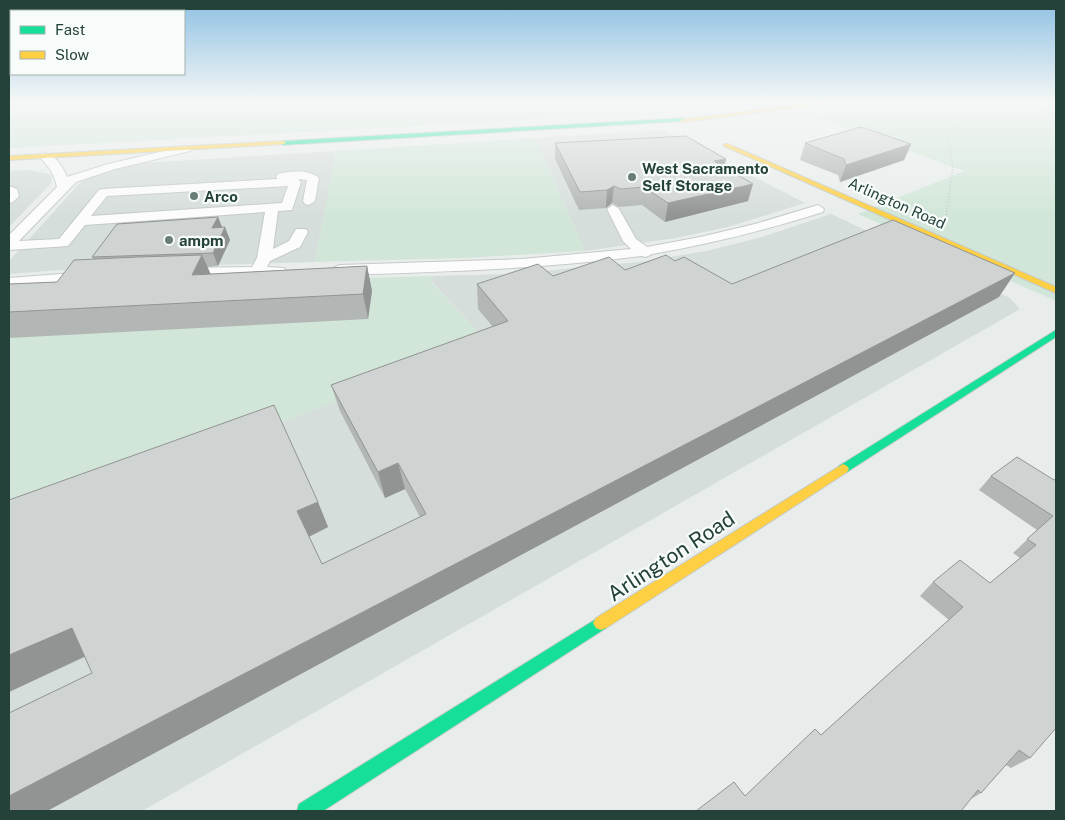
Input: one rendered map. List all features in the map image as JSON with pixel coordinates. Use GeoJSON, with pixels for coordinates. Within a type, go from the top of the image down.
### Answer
{"type":"FeatureCollection","features":[{"type":"Feature","properties":{"kind":"main road"},"geometry":{"type":"LineString","coordinates":[[9,158],[346,139]]}},
{"type":"Feature","properties":{"kind":"main road","name":"Arlington Road"},"geometry":{"type":"LineString","coordinates":[[726,145],[1056,290]]}},
{"type":"Feature","properties":{"kind":"main road","name":"Arlington Road"},"geometry":{"type":"LineString","coordinates":[[306,811],[1056,333]]}},
{"type":"Feature","properties":{"kind":"lane"},"geometry":{"type":"LineString","coordinates":[[9,242],[72,179],[105,168],[188,148]]}},
{"type":"Feature","properties":{"kind":"lane"},"geometry":{"type":"LineString","coordinates":[[45,156],[52,161],[62,178],[63,186]]}},
{"type":"Feature","properties":{"kind":"lane"},"geometry":{"type":"LineString","coordinates":[[264,184],[285,176],[309,176],[313,178],[314,182],[309,202]]}},
{"type":"Feature","properties":{"kind":"lane"},"geometry":{"type":"LineString","coordinates":[[9,246],[62,243],[80,221],[103,193],[295,182],[287,207],[80,221]]}},
{"type":"Feature","properties":{"kind":"lane"},"geometry":{"type":"LineString","coordinates":[[9,190],[13,192],[13,196],[9,199]]}},
{"type":"Feature","properties":{"kind":"lane"},"geometry":{"type":"LineString","coordinates":[[257,272],[264,258],[272,209]]}},
{"type":"Feature","properties":{"kind":"lane"},"geometry":{"type":"LineString","coordinates":[[613,209],[630,241],[646,253]]}},
{"type":"Feature","properties":{"kind":"lane"},"geometry":{"type":"LineString","coordinates":[[326,270],[525,265],[646,253],[746,232],[818,209]]}},
{"type":"Feature","properties":{"kind":"lane"},"geometry":{"type":"LineString","coordinates":[[264,258],[295,244],[301,232]]}},
{"type":"Feature","properties":{"kind":"lane"},"geometry":{"type":"LineString","coordinates":[[667,249],[682,259]]}},
{"type":"Feature","properties":{"kind":"lane"},"geometry":{"type":"LineString","coordinates":[[166,274],[296,271]]}},
{"type":"Feature","properties":{"kind":"lane"},"geometry":{"type":"LineString","coordinates":[[9,283],[103,276]]}},
{"type":"Feature","properties":{"kind":"path"},"geometry":{"type":"LineString","coordinates":[[944,240],[944,226],[952,168],[948,139]]}},
{"type":"Feature","properties":{"kind":"shaded area"},"geometry":{"type":"Polygon","coordinates":[[[536,139],[681,139],[805,203],[728,227],[676,238],[585,251],[536,139]]]}},
{"type":"Feature","properties":{"kind":"shaded area"},"geometry":{"type":"Polygon","coordinates":[[[336,151],[315,262],[74,269],[9,274],[9,261],[79,184],[104,171],[141,163],[336,151]]]}},
{"type":"Feature","properties":{"kind":"shaded area"},"geometry":{"type":"Polygon","coordinates":[[[29,170],[49,174],[52,176],[51,183],[9,227],[9,171],[29,170]]]}},
{"type":"Feature","properties":{"kind":"shaded area"},"geometry":{"type":"Polygon","coordinates":[[[831,214],[1010,298],[1020,309],[142,811],[9,811],[9,524],[489,344],[431,281],[432,276],[510,274],[639,262],[706,251],[762,237],[831,214]]]}},
{"type":"Feature","properties":{"kind":"green space"},"geometry":{"type":"Polygon","coordinates":[[[9,139],[171,139],[9,148],[9,139]]]}},
{"type":"Feature","properties":{"kind":"green space"},"geometry":{"type":"Polygon","coordinates":[[[536,139],[585,251],[464,258],[315,262],[336,151],[536,139]]]}},
{"type":"Feature","properties":{"kind":"green space"},"geometry":{"type":"Polygon","coordinates":[[[876,139],[1056,139],[1056,301],[858,214],[964,171],[876,139]]]}},
{"type":"Feature","properties":{"kind":"green space"},"geometry":{"type":"Polygon","coordinates":[[[432,276],[431,282],[490,344],[9,524],[9,291],[119,285],[432,276]]]}},
{"type":"Feature","properties":{"kind":"building"},"geometry":{"type":"Polygon","coordinates":[[[625,139],[692,139],[726,159],[714,161],[753,184],[668,203],[644,187],[621,189],[614,186],[607,190],[580,192],[555,143],[625,139]]]}},
{"type":"Feature","properties":{"kind":"building"},"geometry":{"type":"Polygon","coordinates":[[[818,139],[897,139],[911,144],[846,165],[844,159],[805,143],[818,139]]]}},
{"type":"Feature","properties":{"kind":"building"},"geometry":{"type":"Polygon","coordinates":[[[218,217],[212,228],[225,227],[213,253],[92,257],[117,224],[218,217]]]}},
{"type":"Feature","properties":{"kind":"building"},"geometry":{"type":"Polygon","coordinates":[[[893,220],[1015,273],[9,796],[9,713],[92,673],[72,628],[9,655],[9,500],[274,405],[318,502],[297,511],[322,564],[426,514],[398,463],[378,472],[331,385],[508,321],[477,284],[538,264],[553,276],[609,257],[625,270],[666,255],[675,261],[684,257],[732,284],[893,220]]]}},
{"type":"Feature","properties":{"kind":"building"},"geometry":{"type":"Polygon","coordinates":[[[202,255],[192,275],[367,266],[363,294],[9,312],[9,284],[57,282],[74,260],[202,255]]]}},
{"type":"Feature","properties":{"kind":"building"},"geometry":{"type":"Polygon","coordinates":[[[1017,457],[1054,480],[1056,479],[1056,728],[1030,758],[1019,750],[981,793],[978,790],[961,811],[696,811],[734,782],[745,796],[815,729],[821,735],[963,607],[933,582],[960,560],[990,583],[1036,545],[1027,539],[1053,516],[991,476],[1017,457]]]}},
{"type":"Feature","properties":{"kind":"traffic: fast"},"geometry":{"type":"LineString","coordinates":[[283,143],[348,139]]}},
{"type":"Feature","properties":{"kind":"traffic: fast"},"geometry":{"type":"LineString","coordinates":[[843,469],[1056,333]]}},
{"type":"Feature","properties":{"kind":"traffic: fast"},"geometry":{"type":"LineString","coordinates":[[306,811],[601,623]]}},
{"type":"Feature","properties":{"kind":"traffic: slow"},"geometry":{"type":"LineString","coordinates":[[9,158],[283,143]]}},
{"type":"Feature","properties":{"kind":"traffic: slow"},"geometry":{"type":"LineString","coordinates":[[726,145],[1056,290]]}},
{"type":"Feature","properties":{"kind":"traffic: slow"},"geometry":{"type":"LineString","coordinates":[[601,623],[843,469]]}},
{"type":"Feature","properties":{"kind":"place","name":"West Sacramento Self Storage"},"geometry":{"type":"Point","coordinates":[632,177]}},
{"type":"Feature","properties":{"kind":"place","name":"Arco"},"geometry":{"type":"Point","coordinates":[194,196]}},
{"type":"Feature","properties":{"kind":"place","name":"ampm"},"geometry":{"type":"Point","coordinates":[169,240]}}]}
